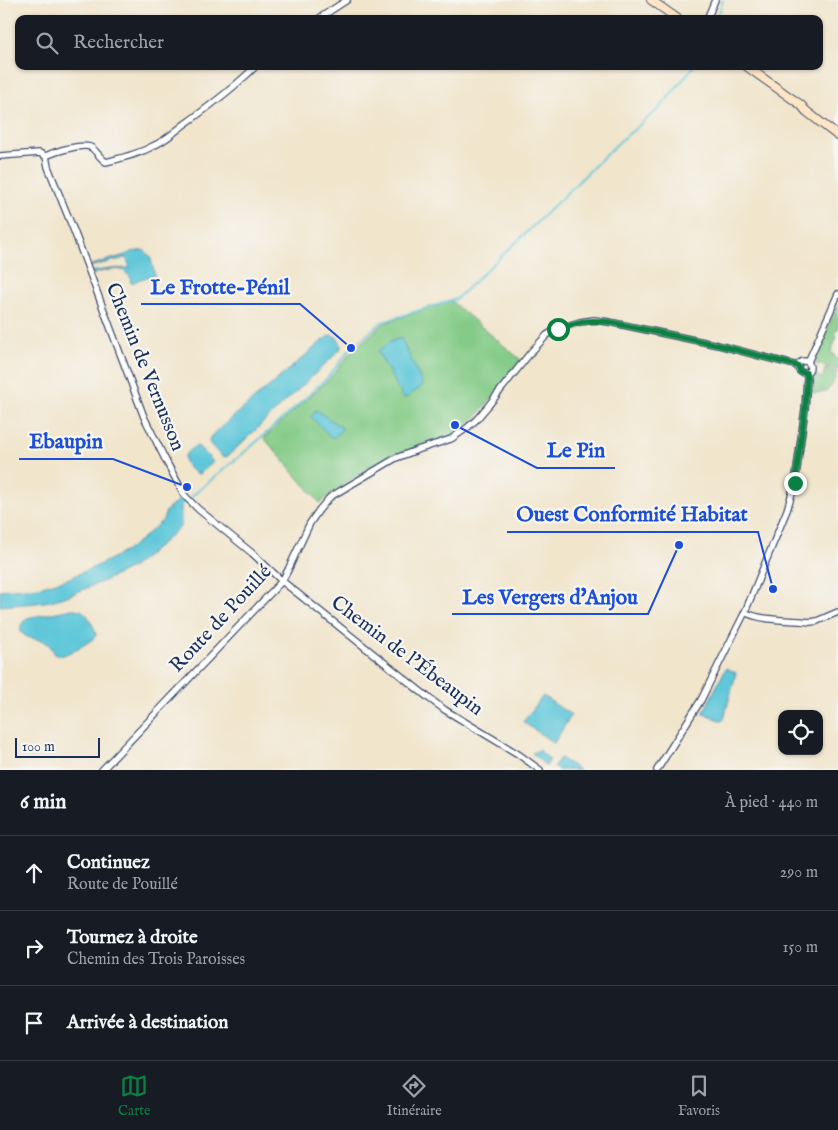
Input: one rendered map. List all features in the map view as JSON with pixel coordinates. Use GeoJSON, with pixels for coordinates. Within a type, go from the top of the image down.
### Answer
{"type":"FeatureCollection","features":[{"type":"Feature","properties":{"kind":"street"},"geometry":{"type":"LineString","coordinates":[[324,15],[347,0]]}},
{"type":"Feature","properties":{"kind":"street"},"geometry":{"type":"LineString","coordinates":[[651,0],[672,15]]}},
{"type":"Feature","properties":{"kind":"street"},"geometry":{"type":"LineString","coordinates":[[709,15],[715,0]]}},
{"type":"Feature","properties":{"kind":"street"},"geometry":{"type":"LineString","coordinates":[[0,156],[39,154],[46,156],[86,146],[90,147],[106,162],[120,158],[152,147],[167,138],[234,88],[252,70]]}},
{"type":"Feature","properties":{"kind":"street"},"geometry":{"type":"LineString","coordinates":[[752,70],[838,136]]}},
{"type":"Feature","properties":{"kind":"street"},"geometry":{"type":"LineString","coordinates":[[801,106],[808,108],[838,128]]}},
{"type":"Feature","properties":{"kind":"street","name":"Chemin de Vernusson"},"geometry":{"type":"LineString","coordinates":[[46,156],[48,167],[144,417],[185,496],[282,581]]}},
{"type":"Feature","properties":{"kind":"street"},"geometry":{"type":"LineString","coordinates":[[657,770],[701,700],[745,612],[787,510],[795,483],[805,409],[806,373],[810,367],[808,362],[838,294]]}},
{"type":"Feature","properties":{"kind":"street","name":"Route de Pouillé"},"geometry":{"type":"LineString","coordinates":[[102,770],[282,581],[310,522],[330,497],[396,458],[448,440],[463,432],[476,420],[534,348],[547,335],[573,324],[594,320],[718,345],[798,366]]}},
{"type":"Feature","properties":{"kind":"street"},"geometry":{"type":"LineString","coordinates":[[806,373],[800,372],[798,366],[802,361],[808,362]]}},
{"type":"Feature","properties":{"kind":"street","name":"Chemin de l'Ébeaupin"},"geometry":{"type":"LineString","coordinates":[[282,581],[444,710],[518,754],[540,770]]}},
{"type":"Feature","properties":{"kind":"street"},"geometry":{"type":"LineString","coordinates":[[745,612],[760,617],[811,622],[838,612]]}},
{"type":"Feature","properties":{"kind":"green space"},"geometry":{"type":"Polygon","coordinates":[[[451,301],[521,360],[481,411],[458,432],[444,439],[397,454],[378,463],[346,483],[320,503],[264,438],[329,379],[353,350],[383,324],[451,301]]]}},
{"type":"Feature","properties":{"kind":"green space"},"geometry":{"type":"Polygon","coordinates":[[[838,304],[838,328],[835,333],[837,337],[831,351],[838,361],[838,370],[816,364],[818,351],[838,304]]]}},
{"type":"Feature","properties":{"kind":"green space"},"geometry":{"type":"Polygon","coordinates":[[[825,369],[837,372],[831,386],[827,391],[812,393],[815,376],[823,378],[825,369]]]}},
{"type":"Feature","properties":{"kind":"water"},"geometry":{"type":"Polygon","coordinates":[[[144,250],[150,256],[155,275],[133,283],[130,282],[131,278],[122,270],[107,270],[93,275],[91,272],[110,269],[130,268],[125,258],[88,266],[132,252],[144,250]]]}},
{"type":"Feature","properties":{"kind":"water"},"geometry":{"type":"Polygon","coordinates":[[[331,335],[339,340],[340,350],[228,456],[221,456],[210,444],[211,436],[331,335]]]}},
{"type":"Feature","properties":{"kind":"water"},"geometry":{"type":"Polygon","coordinates":[[[401,338],[422,383],[421,387],[406,398],[403,397],[378,352],[390,342],[401,338]]]}},
{"type":"Feature","properties":{"kind":"water"},"geometry":{"type":"Polygon","coordinates":[[[316,410],[341,427],[342,429],[334,438],[311,417],[316,410]]]}},
{"type":"Feature","properties":{"kind":"water"},"geometry":{"type":"Polygon","coordinates":[[[198,446],[213,462],[198,474],[188,467],[184,457],[190,450],[198,446]]]}},
{"type":"Feature","properties":{"kind":"water"},"geometry":{"type":"Polygon","coordinates":[[[181,498],[184,502],[181,505],[181,526],[131,568],[70,595],[51,601],[0,606],[0,590],[38,587],[67,579],[126,551],[163,520],[166,511],[181,498]]]}},
{"type":"Feature","properties":{"kind":"water"},"geometry":{"type":"Polygon","coordinates":[[[72,609],[80,610],[86,614],[96,635],[70,652],[59,656],[45,642],[27,637],[21,632],[21,626],[27,618],[72,609]]]}},
{"type":"Feature","properties":{"kind":"water"},"geometry":{"type":"Polygon","coordinates":[[[726,668],[736,673],[722,721],[703,713],[726,668]]]}},
{"type":"Feature","properties":{"kind":"water"},"geometry":{"type":"Polygon","coordinates":[[[543,696],[571,715],[554,743],[523,722],[543,696]]]}},
{"type":"Feature","properties":{"kind":"water"},"geometry":{"type":"Polygon","coordinates":[[[539,750],[550,760],[546,766],[532,753],[539,750]]]}},
{"type":"Feature","properties":{"kind":"water"},"geometry":{"type":"Polygon","coordinates":[[[560,758],[579,770],[558,770],[554,767],[560,758]]]}},
{"type":"Feature","properties":{"kind":"waterway"},"geometry":{"type":"LineString","coordinates":[[718,15],[723,0]]}},
{"type":"Feature","properties":{"kind":"waterway"},"geometry":{"type":"LineString","coordinates":[[180,506],[300,403],[328,377],[351,348],[382,322],[456,299],[618,143],[660,108],[691,70]]}},
{"type":"Feature","properties":{"kind":"place","name":"Le Frotte-Pénil"},"geometry":{"type":"Point","coordinates":[351,348]}},
{"type":"Feature","properties":{"kind":"place","name":"Le Pin"},"geometry":{"type":"Point","coordinates":[455,425]}},
{"type":"Feature","properties":{"kind":"place","name":"Ebaupin"},"geometry":{"type":"Point","coordinates":[187,487]}},
{"type":"Feature","properties":{"kind":"place","name":"Les Vergers d'Anjou"},"geometry":{"type":"Point","coordinates":[679,545]}},
{"type":"Feature","properties":{"kind":"place","name":"Ouest Conformité Habitat"},"geometry":{"type":"Point","coordinates":[773,589]}},
{"type":"Feature","properties":{"kind":"route"},"geometry":{"type":"LineString","coordinates":[[558,329],[594,320],[609,322],[718,345],[798,366],[800,372],[806,373],[807,378],[805,409],[795,483]]}}]}
